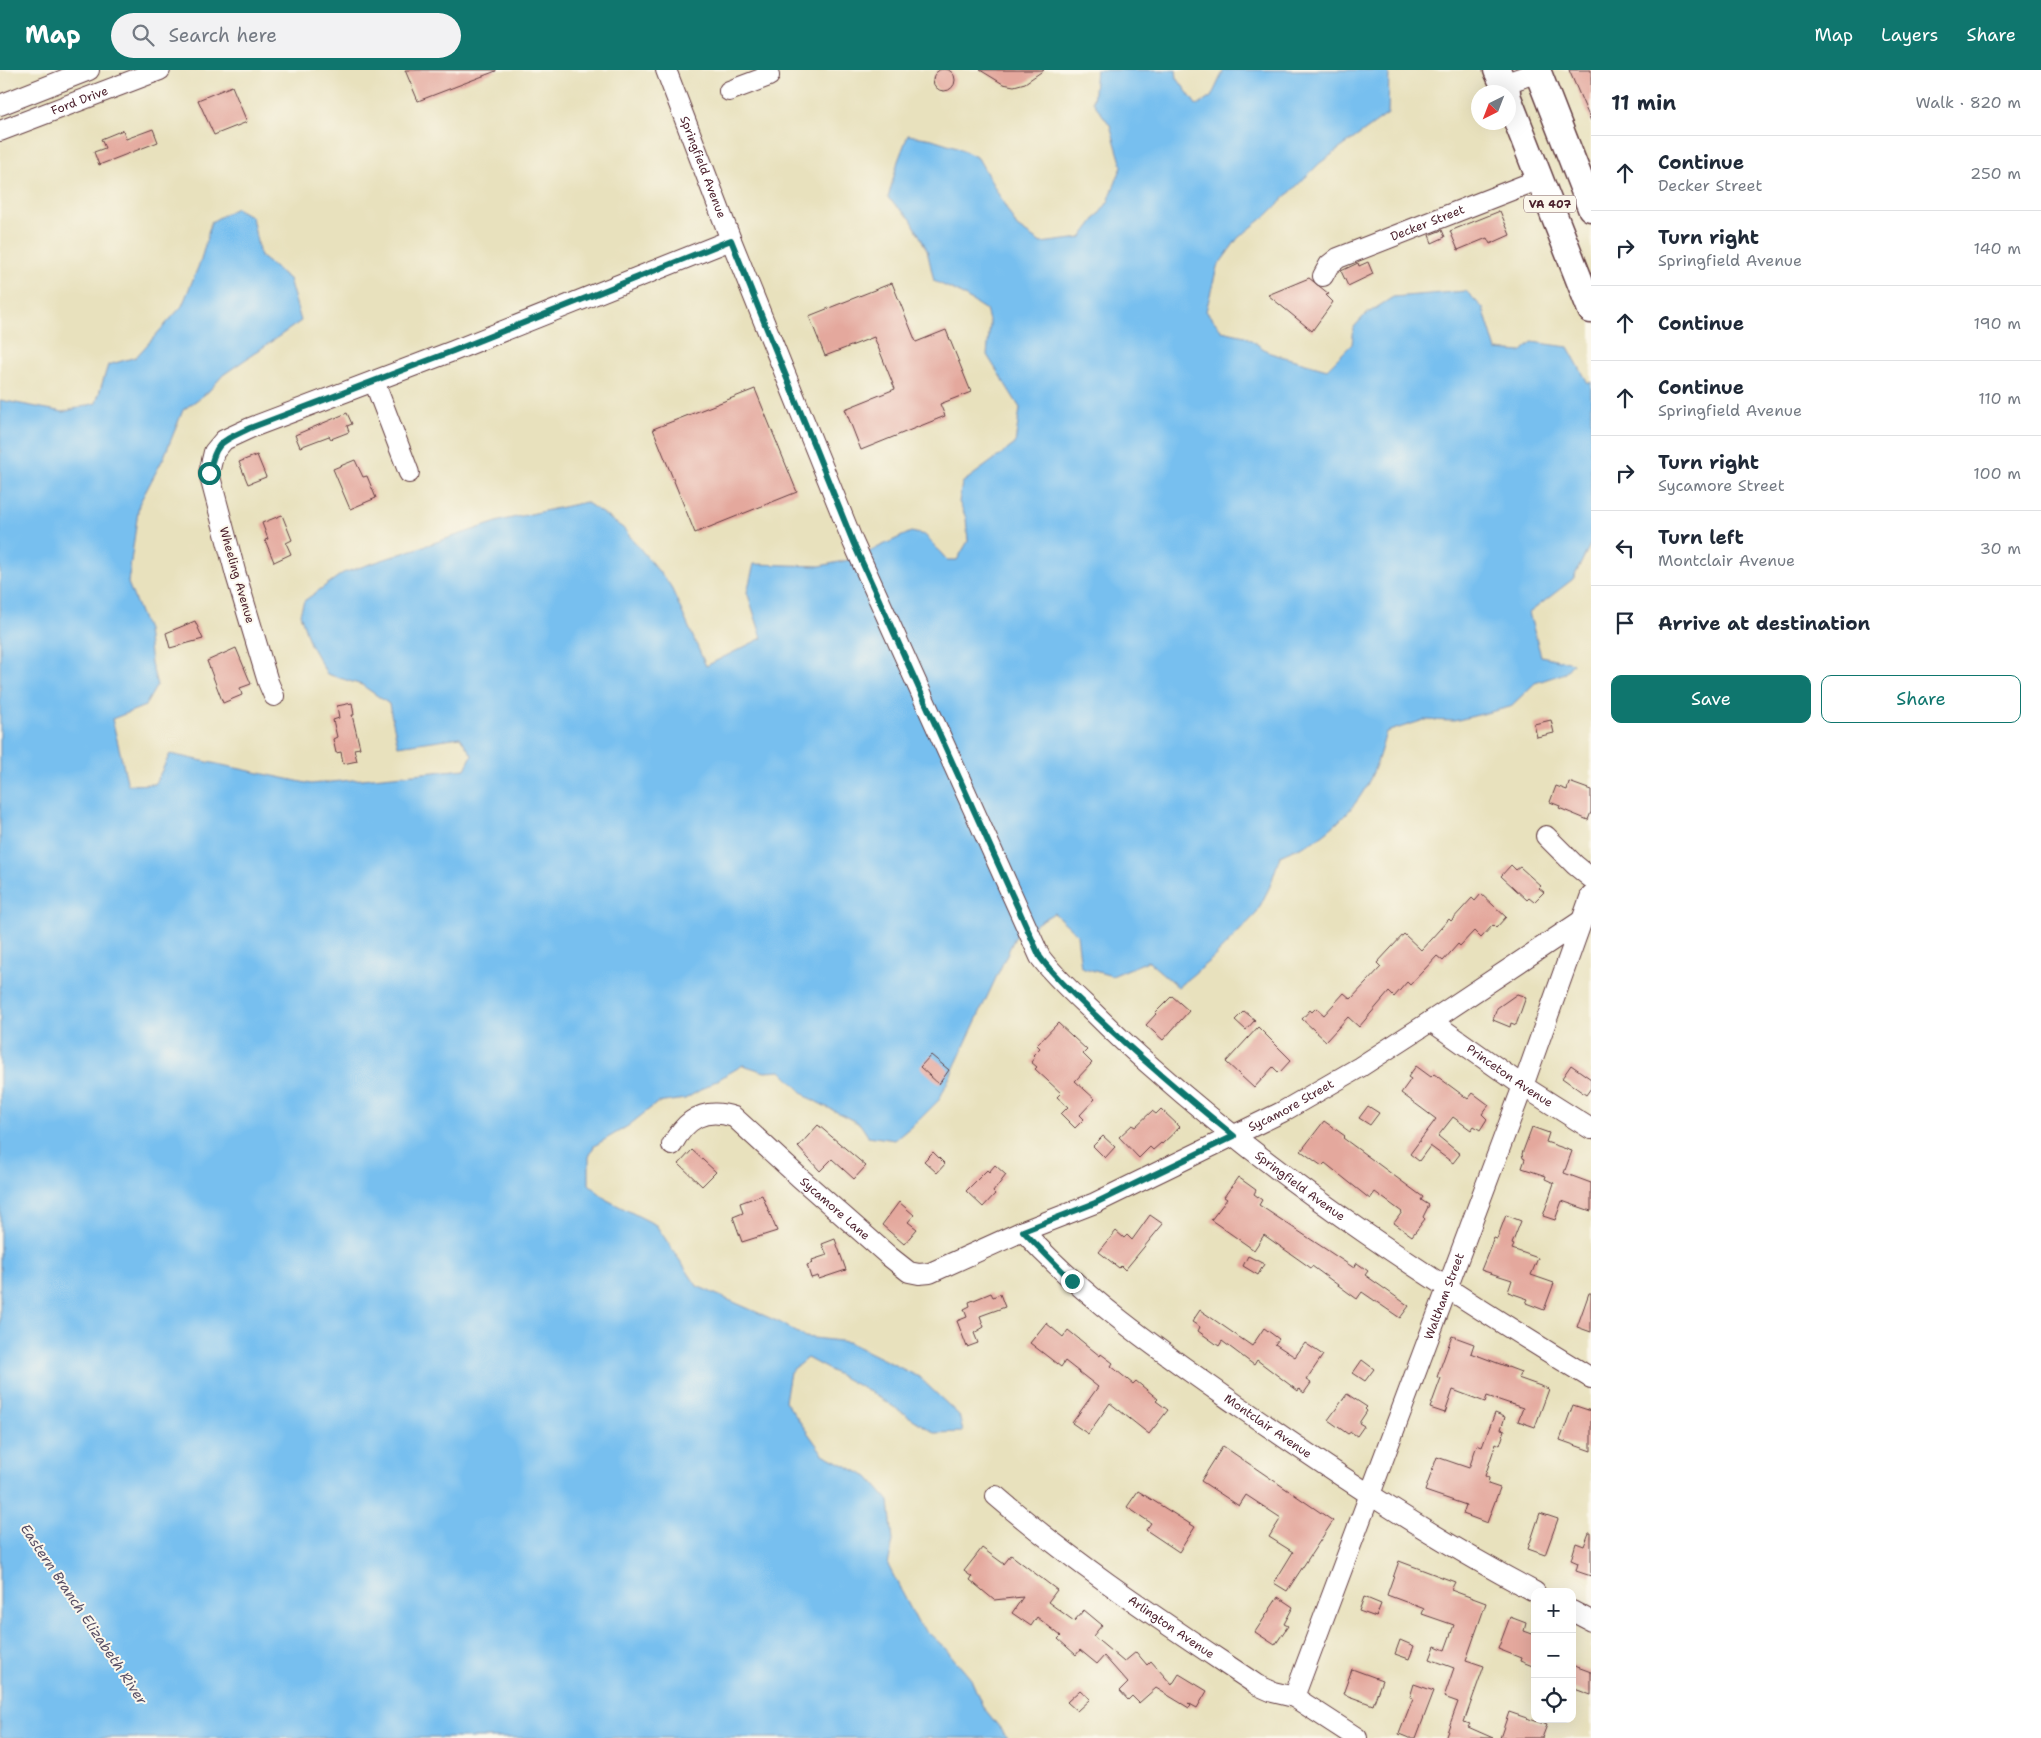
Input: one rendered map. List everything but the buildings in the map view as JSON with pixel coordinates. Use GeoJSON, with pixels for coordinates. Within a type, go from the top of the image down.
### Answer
{"type":"FeatureCollection","features":[{"type":"Feature","properties":{"kind":"main road","name":"VA 407"},"geometry":{"type":"LineString","coordinates":[[1538,71],[1591,208]]}},
{"type":"Feature","properties":{"kind":"main road","name":"VA 407"},"geometry":{"type":"LineString","coordinates":[[1516,117],[1591,310]]}},
{"type":"Feature","properties":{"kind":"street"},"geometry":{"type":"LineString","coordinates":[[0,104],[89,70]]}},
{"type":"Feature","properties":{"kind":"street","name":"Ford Drive"},"geometry":{"type":"LineString","coordinates":[[0,132],[160,70]]}},
{"type":"Feature","properties":{"kind":"street","name":"Springfield Avenue"},"geometry":{"type":"LineString","coordinates":[[666,70],[731,240],[853,542],[1040,957],[1051,972],[1174,1088],[1294,1183],[1447,1289],[1591,1378]]}},
{"type":"Feature","properties":{"kind":"street"},"geometry":{"type":"LineString","coordinates":[[729,92],[769,76],[767,70]]}},
{"type":"Feature","properties":{"kind":"street"},"geometry":{"type":"LineString","coordinates":[[1506,85],[1538,71]]}},
{"type":"Feature","properties":{"kind":"street","name":"Decker Street"},"geometry":{"type":"LineString","coordinates":[[1323,276],[1329,265],[1338,258],[1540,179]]}},
{"type":"Feature","properties":{"kind":"street"},"geometry":{"type":"LineString","coordinates":[[409,473],[374,381],[731,240]]}},
{"type":"Feature","properties":{"kind":"street","name":"Wheeling Avenue"},"geometry":{"type":"LineString","coordinates":[[274,696],[268,682],[239,584],[209,473],[214,452],[224,440],[250,428],[374,381]]}},
{"type":"Feature","properties":{"kind":"street"},"geometry":{"type":"LineString","coordinates":[[1546,836],[1591,878]]}},
{"type":"Feature","properties":{"kind":"street","name":"Waltham Street"},"geometry":{"type":"LineString","coordinates":[[1294,1697],[1523,1086],[1591,895]]}},
{"type":"Feature","properties":{"kind":"street","name":"Sycamore Street"},"geometry":{"type":"LineString","coordinates":[[898,1263],[910,1272],[930,1273],[1023,1231],[1095,1203],[1234,1136],[1291,1107],[1360,1067],[1431,1022],[1581,921]]}},
{"type":"Feature","properties":{"kind":"street","name":"Princeton Avenue"},"geometry":{"type":"LineString","coordinates":[[1431,1022],[1523,1086],[1591,1129]]}},
{"type":"Feature","properties":{"kind":"street","name":"Sycamore Lane"},"geometry":{"type":"LineString","coordinates":[[672,1145],[679,1131],[691,1120],[700,1116],[723,1113],[734,1117],[898,1263]]}},
{"type":"Feature","properties":{"kind":"street","name":"Montclair Avenue"},"geometry":{"type":"LineString","coordinates":[[1023,1231],[1072,1281],[1112,1315],[1323,1464],[1531,1590]]}},
{"type":"Feature","properties":{"kind":"street","name":"Arlington Avenue"},"geometry":{"type":"LineString","coordinates":[[996,1496],[1022,1518],[1146,1610],[1257,1685],[1273,1692],[1294,1697],[1357,1738]]}},
{"type":"Feature","properties":{"kind":"street"},"geometry":{"type":"LineString","coordinates":[[1576,1613],[1591,1621]]}},
{"type":"Feature","properties":{"kind":"water","name":"Eastern Branch Elizabeth River"},"geometry":{"type":"Polygon","coordinates":[[[1096,70],[1176,70],[1177,78],[1197,106],[1211,97],[1224,70],[1387,70],[1389,72],[1388,114],[1320,163],[1267,215],[1238,238],[1217,267],[1206,311],[1222,331],[1245,336],[1270,353],[1327,369],[1352,344],[1354,327],[1365,315],[1393,297],[1466,291],[1483,308],[1496,350],[1521,352],[1532,342],[1568,347],[1588,383],[1591,382],[1591,543],[1573,579],[1529,613],[1541,656],[1573,663],[1565,673],[1535,683],[1510,707],[1454,721],[1424,720],[1386,732],[1377,763],[1358,800],[1338,822],[1320,837],[1280,856],[1270,886],[1256,914],[1213,958],[1178,987],[1148,961],[1112,976],[1081,967],[1077,934],[1054,913],[1015,937],[939,1100],[895,1140],[868,1136],[860,1124],[807,1097],[781,1071],[765,1072],[743,1065],[685,1099],[657,1103],[628,1126],[594,1146],[589,1157],[589,1184],[607,1200],[656,1225],[697,1286],[779,1322],[805,1337],[848,1342],[919,1377],[959,1415],[963,1432],[935,1433],[870,1392],[807,1358],[790,1372],[785,1401],[823,1454],[868,1477],[889,1501],[893,1541],[888,1565],[918,1623],[944,1647],[971,1679],[983,1707],[1008,1738],[0,1738],[0,400],[63,412],[96,403],[108,365],[136,357],[182,306],[201,260],[211,222],[236,208],[252,217],[260,256],[289,279],[301,321],[223,375],[208,392],[183,410],[164,457],[139,504],[128,583],[147,630],[151,663],[157,685],[145,706],[112,719],[128,785],[155,784],[170,754],[311,784],[465,769],[472,755],[460,737],[398,746],[389,704],[362,685],[327,674],[310,644],[300,614],[304,601],[343,573],[503,520],[586,502],[623,528],[670,585],[706,666],[762,638],[747,592],[754,564],[820,566],[853,559],[911,532],[925,535],[947,560],[957,560],[968,541],[966,518],[959,502],[962,483],[1015,444],[1020,408],[987,355],[990,324],[986,310],[958,292],[934,281],[927,250],[911,219],[888,198],[898,161],[908,135],[932,139],[957,147],[978,158],[1017,227],[1041,243],[1081,238],[1108,202],[1122,166],[1110,125],[1093,102],[1096,70]]]}},
{"type":"Feature","properties":{"kind":"route"},"geometry":{"type":"LineString","coordinates":[[209,473],[214,452],[224,440],[250,428],[453,351],[731,240],[853,542],[1040,957],[1051,972],[1130,1048],[1174,1088],[1234,1136],[1095,1203],[1023,1231],[1072,1281]]}}]}
